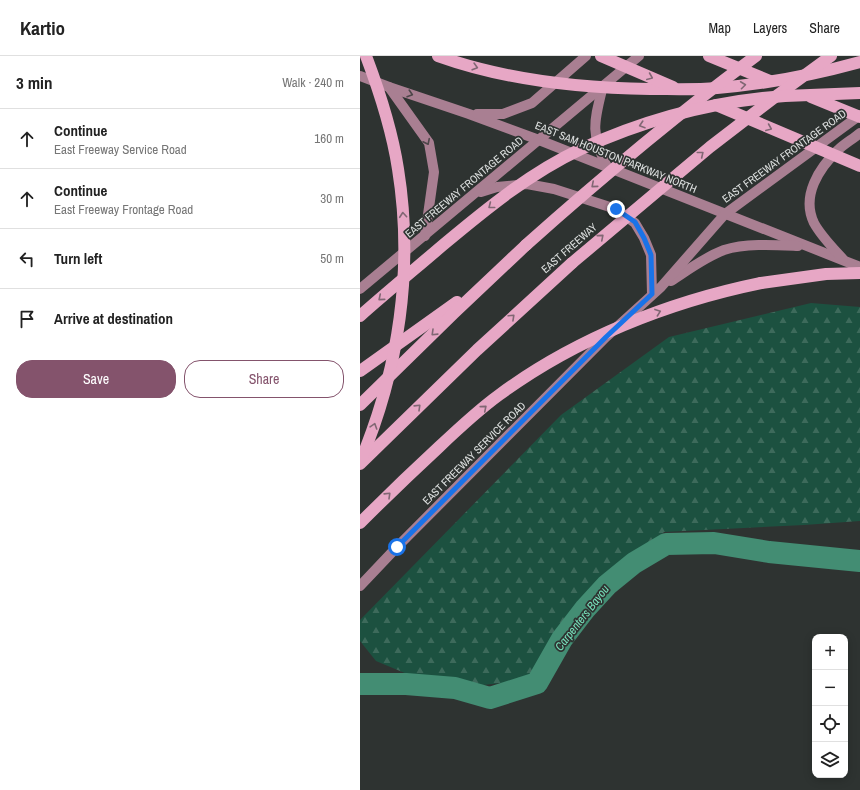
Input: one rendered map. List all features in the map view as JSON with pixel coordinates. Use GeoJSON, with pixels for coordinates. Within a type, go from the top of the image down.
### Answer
{"type":"FeatureCollection","features":[{"type":"Feature","properties":{"kind":"highway"},"geometry":{"type":"LineString","coordinates":[[360,463],[381,404],[393,357],[403,287],[404,248],[404,223],[401,187],[394,146],[383,105],[366,56]]}},
{"type":"Feature","properties":{"kind":"highway"},"geometry":{"type":"LineString","coordinates":[[438,56],[484,70],[541,81],[581,86],[629,89],[691,89],[748,85],[780,80],[860,62]]}},
{"type":"Feature","properties":{"kind":"highway"},"geometry":{"type":"LineString","coordinates":[[601,56],[860,166]]}},
{"type":"Feature","properties":{"kind":"highway"},"geometry":{"type":"LineString","coordinates":[[709,56],[860,116]]}},
{"type":"Feature","properties":{"kind":"highway"},"geometry":{"type":"LineString","coordinates":[[360,405],[492,277],[584,193],[756,56]]}},
{"type":"Feature","properties":{"kind":"highway","name":"EAST FREEWAY"},"geometry":{"type":"LineString","coordinates":[[360,463],[477,350],[572,263],[704,152],[831,56]]}},
{"type":"Feature","properties":{"kind":"highway"},"geometry":{"type":"LineString","coordinates":[[360,316],[498,201],[530,178],[581,149],[618,133],[702,109],[740,102],[783,97],[860,93]]}},
{"type":"Feature","properties":{"kind":"highway"},"geometry":{"type":"LineString","coordinates":[[360,522],[463,425],[492,401],[530,373],[570,350],[641,318],[715,293],[761,283],[795,278],[860,273]]}},
{"type":"Feature","properties":{"kind":"highway"},"geometry":{"type":"LineString","coordinates":[[360,371],[492,277]]}},
{"type":"Feature","properties":{"kind":"main road"},"geometry":{"type":"LineString","coordinates":[[469,114],[503,114],[532,103],[586,56]]}},
{"type":"Feature","properties":{"kind":"main road","name":"EAST FREEWAY FRONTAGE ROAD"},"geometry":{"type":"LineString","coordinates":[[360,289],[639,56]]}},
{"type":"Feature","properties":{"kind":"main road","name":"EAST SAM HOUSTON PARKWAY NORTH"},"geometry":{"type":"LineString","coordinates":[[360,76],[539,140],[860,267]]}},
{"type":"Feature","properties":{"kind":"main road"},"geometry":{"type":"LineString","coordinates":[[603,86],[596,115],[594,134],[598,149],[607,167]]}},
{"type":"Feature","properties":{"kind":"main road"},"geometry":{"type":"LineString","coordinates":[[390,87],[429,143],[434,172],[424,236]]}},
{"type":"Feature","properties":{"kind":"main road","name":"EAST FREEWAY FRONTAGE ROAD"},"geometry":{"type":"LineString","coordinates":[[606,337],[661,287],[725,214],[860,116]]}},
{"type":"Feature","properties":{"kind":"main road"},"geometry":{"type":"LineString","coordinates":[[845,261],[814,223],[811,211],[810,196],[820,172],[838,149],[860,133]]}},
{"type":"Feature","properties":{"kind":"main road"},"geometry":{"type":"LineString","coordinates":[[476,193],[497,187],[527,184],[554,189],[616,209],[635,222],[646,243],[651,255],[652,294]]}},
{"type":"Feature","properties":{"kind":"main road"},"geometry":{"type":"LineString","coordinates":[[661,287],[701,262],[725,250],[741,247],[773,245],[807,246]]}},
{"type":"Feature","properties":{"kind":"main road","name":"EAST FREEWAY SERVICE ROAD"},"geometry":{"type":"LineString","coordinates":[[360,586],[606,337]]}},
{"type":"Feature","properties":{"kind":"green space"},"geometry":{"type":"Polygon","coordinates":[[[811,303],[860,307],[860,521],[664,532],[564,626],[531,680],[443,689],[376,661],[360,641],[360,620],[561,415],[669,337],[811,303]]]}},
{"type":"Feature","properties":{"kind":"waterway","name":"Carpenters Bayou"},"geometry":{"type":"LineString","coordinates":[[360,684],[406,684],[455,688],[490,698],[537,683],[562,639],[585,609],[607,585],[634,563],[666,544],[714,543],[769,552],[860,561]]}},
{"type":"Feature","properties":{"kind":"route"},"geometry":{"type":"LineString","coordinates":[[397,547],[606,337],[652,294],[651,255],[644,238],[635,222],[616,209]]}}]}
